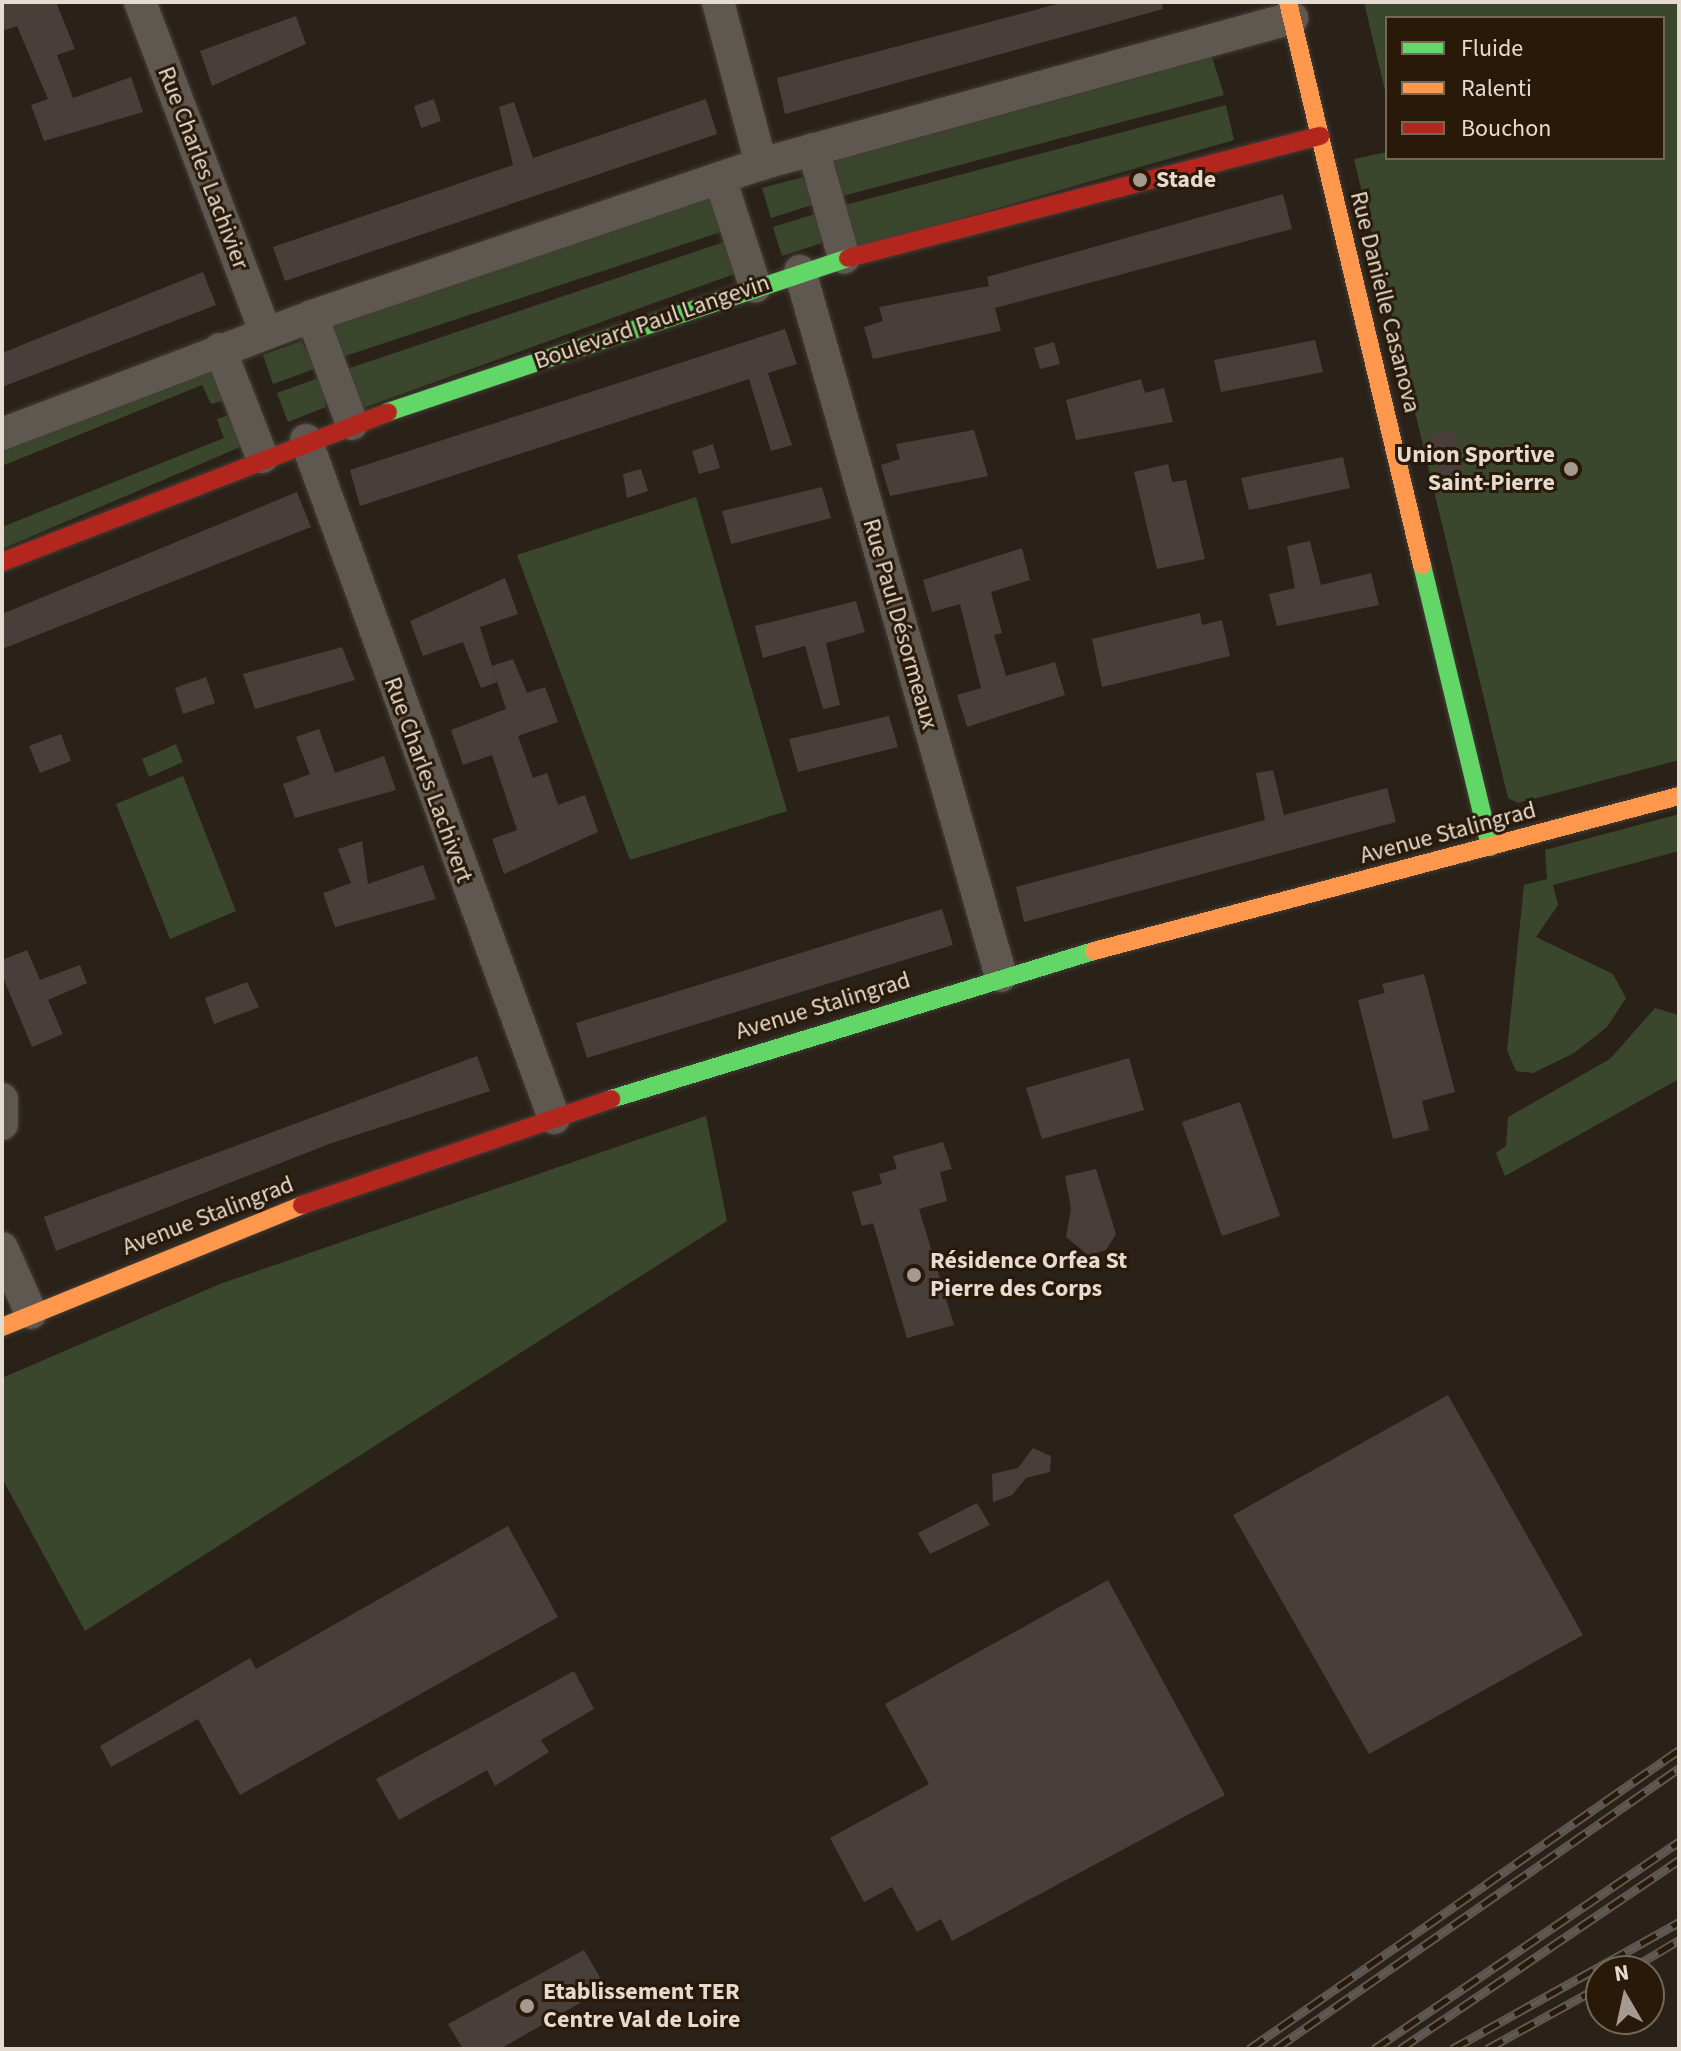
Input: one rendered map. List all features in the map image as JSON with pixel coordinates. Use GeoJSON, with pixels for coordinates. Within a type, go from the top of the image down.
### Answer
{"type":"FeatureCollection","features":[{"type":"Feature","properties":{"kind":"street","name":"Rue Charles Lachivier"},"geometry":{"type":"LineString","coordinates":[[140,2],[266,333]]}},
{"type":"Feature","properties":{"kind":"street"},"geometry":{"type":"LineString","coordinates":[[718,2],[761,164]]}},
{"type":"Feature","properties":{"kind":"street"},"geometry":{"type":"LineString","coordinates":[[2,434],[312,316],[761,164],[1290,10]]}},
{"type":"Feature","properties":{"kind":"street","name":"Rue Danielle Casanova"},"geometry":{"type":"LineString","coordinates":[[1290,10],[1490,847]]}},
{"type":"Feature","properties":{"kind":"street","name":"Boulevard Paul Langevin"},"geometry":{"type":"LineString","coordinates":[[2,562],[306,440],[800,271],[1320,136]]}},
{"type":"Feature","properties":{"kind":"street"},"geometry":{"type":"LineString","coordinates":[[813,149],[844,258]]}},
{"type":"Feature","properties":{"kind":"street"},"geometry":{"type":"LineString","coordinates":[[720,178],[755,286]]}},
{"type":"Feature","properties":{"kind":"street","name":"Rue Paul Désormeaux"},"geometry":{"type":"LineString","coordinates":[[800,271],[1001,976]]}},
{"type":"Feature","properties":{"kind":"street"},"geometry":{"type":"LineString","coordinates":[[312,316],[352,424]]}},
{"type":"Feature","properties":{"kind":"street"},"geometry":{"type":"LineString","coordinates":[[220,349],[262,457]]}},
{"type":"Feature","properties":{"kind":"street","name":"Rue Charles Lachivert"},"geometry":{"type":"LineString","coordinates":[[306,440],[554,1118]]}},
{"type":"Feature","properties":{"kind":"street","name":"Avenue Stalingrad"},"geometry":{"type":"LineString","coordinates":[[2,1327],[216,1235],[554,1118],[1001,976],[1679,796]]}},
{"type":"Feature","properties":{"kind":"street"},"geometry":{"type":"LineString","coordinates":[[2,1099],[2,1124]]}},
{"type":"Feature","properties":{"kind":"street"},"geometry":{"type":"LineString","coordinates":[[2,1248],[31,1313]]}},
{"type":"Feature","properties":{"kind":"green space","name":"Union Sportive Saint-Pierre"},"geometry":{"type":"Polygon","coordinates":[[[1364,2],[1679,2],[1679,760],[1518,803],[1508,798],[1354,159],[1385,152],[1385,160],[1665,160],[1665,16],[1385,16],[1385,91],[1364,2]]]}},
{"type":"Feature","properties":{"kind":"green space"},"geometry":{"type":"Polygon","coordinates":[[[1211,54],[1224,95],[839,197],[828,158],[1211,54]]]}},
{"type":"Feature","properties":{"kind":"green space"},"geometry":{"type":"Polygon","coordinates":[[[1226,105],[1234,140],[859,248],[841,206],[1226,105]]]}},
{"type":"Feature","properties":{"kind":"green space"},"geometry":{"type":"Polygon","coordinates":[[[803,177],[815,204],[771,218],[762,188],[803,177]]]}},
{"type":"Feature","properties":{"kind":"green space"},"geometry":{"type":"Polygon","coordinates":[[[710,190],[724,231],[339,358],[327,318],[710,190]]]}},
{"type":"Feature","properties":{"kind":"green space"},"geometry":{"type":"Polygon","coordinates":[[[818,213],[822,243],[782,256],[773,227],[818,213]]]}},
{"type":"Feature","properties":{"kind":"green space"},"geometry":{"type":"Polygon","coordinates":[[[727,241],[737,273],[363,408],[344,370],[727,241]]]}},
{"type":"Feature","properties":{"kind":"green space"},"geometry":{"type":"Polygon","coordinates":[[[301,341],[317,368],[273,384],[263,355],[301,341]]]}},
{"type":"Feature","properties":{"kind":"green space"},"geometry":{"type":"Polygon","coordinates":[[[211,359],[227,400],[211,404],[202,385],[2,466],[2,443],[211,359]]]}},
{"type":"Feature","properties":{"kind":"green space"},"geometry":{"type":"Polygon","coordinates":[[[321,377],[326,407],[288,422],[277,393],[321,377]]]}},
{"type":"Feature","properties":{"kind":"green space"},"geometry":{"type":"Polygon","coordinates":[[[232,414],[245,445],[2,549],[2,527],[224,438],[217,419],[232,414]]]}},
{"type":"Feature","properties":{"kind":"green space"},"geometry":{"type":"Polygon","coordinates":[[[696,497],[787,811],[630,860],[517,555],[696,497]]]}},
{"type":"Feature","properties":{"kind":"green space"},"geometry":{"type":"Polygon","coordinates":[[[176,744],[183,762],[149,777],[142,759],[176,744]]]}},
{"type":"Feature","properties":{"kind":"green space"},"geometry":{"type":"Polygon","coordinates":[[[183,776],[236,911],[170,939],[116,804],[183,776]]]}},
{"type":"Feature","properties":{"kind":"green space"},"geometry":{"type":"Polygon","coordinates":[[[1679,814],[1679,851],[1553,885],[1558,905],[1536,937],[1613,974],[1626,998],[1607,1027],[1574,1053],[1533,1073],[1516,1071],[1507,1050],[1524,885],[1547,879],[1545,850],[1679,814]]]}},
{"type":"Feature","properties":{"kind":"green space"},"geometry":{"type":"Polygon","coordinates":[[[1655,1008],[1679,1015],[1679,1079],[1505,1176],[1496,1153],[1506,1146],[1508,1117],[1610,1059],[1655,1008]]]}},
{"type":"Feature","properties":{"kind":"green space"},"geometry":{"type":"Polygon","coordinates":[[[706,1116],[727,1221],[85,1631],[2,1478],[2,1378],[220,1284],[706,1116]]]}},
{"type":"Feature","properties":{"kind":"building"},"geometry":{"type":"Polygon","coordinates":[[[2,2],[56,2],[75,49],[57,55],[73,98],[131,77],[143,112],[44,141],[31,105],[48,99],[17,26],[2,31],[2,2]]]}},
{"type":"Feature","properties":{"kind":"building"},"geometry":{"type":"Polygon","coordinates":[[[1065,2],[1162,2],[1163,9],[785,114],[777,78],[1065,2]]]}},
{"type":"Feature","properties":{"kind":"building"},"geometry":{"type":"Polygon","coordinates":[[[296,16],[306,44],[212,86],[200,51],[296,16]]]}},
{"type":"Feature","properties":{"kind":"building"},"geometry":{"type":"Polygon","coordinates":[[[434,99],[441,121],[421,128],[414,106],[434,99]]]}},
{"type":"Feature","properties":{"kind":"building"},"geometry":{"type":"Polygon","coordinates":[[[706,99],[717,134],[285,281],[273,247],[513,165],[499,107],[514,102],[533,158],[706,99]]]}},
{"type":"Feature","properties":{"kind":"building"},"geometry":{"type":"Polygon","coordinates":[[[1283,194],[1292,229],[995,308],[1001,331],[873,359],[864,327],[883,321],[879,307],[989,286],[987,277],[1283,194]]]}},
{"type":"Feature","properties":{"kind":"building"},"geometry":{"type":"Polygon","coordinates":[[[203,272],[216,305],[2,387],[2,353],[203,272]]]}},
{"type":"Feature","properties":{"kind":"building"},"geometry":{"type":"Polygon","coordinates":[[[785,329],[797,364],[768,373],[792,445],[771,451],[749,379],[360,506],[350,470],[785,329]]]}},
{"type":"Feature","properties":{"kind":"building"},"geometry":{"type":"Polygon","coordinates":[[[1315,340],[1323,372],[1221,392],[1214,360],[1315,340]]]}},
{"type":"Feature","properties":{"kind":"building"},"geometry":{"type":"Polygon","coordinates":[[[1054,342],[1060,364],[1040,369],[1034,348],[1054,342]]]}},
{"type":"Feature","properties":{"kind":"building"},"geometry":{"type":"Polygon","coordinates":[[[1141,379],[1145,393],[1164,388],[1173,422],[1076,440],[1066,400],[1141,379]]]}},
{"type":"Feature","properties":{"kind":"building"},"geometry":{"type":"Polygon","coordinates":[[[1454,429],[1466,481],[1442,487],[1429,435],[1454,429]]]}},
{"type":"Feature","properties":{"kind":"building"},"geometry":{"type":"Polygon","coordinates":[[[974,430],[988,476],[890,496],[881,465],[900,459],[896,444],[974,430]]]}},
{"type":"Feature","properties":{"kind":"building"},"geometry":{"type":"Polygon","coordinates":[[[713,444],[720,468],[699,474],[692,451],[713,444]]]}},
{"type":"Feature","properties":{"kind":"building"},"geometry":{"type":"Polygon","coordinates":[[[1343,457],[1350,488],[1249,510],[1241,478],[1343,457]]]}},
{"type":"Feature","properties":{"kind":"building"},"geometry":{"type":"Polygon","coordinates":[[[1168,464],[1172,482],[1186,480],[1205,559],[1157,569],[1134,472],[1168,464]]]}},
{"type":"Feature","properties":{"kind":"building"},"geometry":{"type":"Polygon","coordinates":[[[641,469],[648,491],[627,498],[623,474],[641,469]]]}},
{"type":"Feature","properties":{"kind":"building"},"geometry":{"type":"Polygon","coordinates":[[[822,487],[831,518],[731,544],[722,511],[822,487]]]}},
{"type":"Feature","properties":{"kind":"building"},"geometry":{"type":"Polygon","coordinates":[[[297,492],[311,527],[2,649],[2,614],[297,492]]]}},
{"type":"Feature","properties":{"kind":"building"},"geometry":{"type":"Polygon","coordinates":[[[1310,541],[1321,585],[1371,573],[1379,605],[1277,626],[1269,594],[1295,588],[1287,546],[1310,541]]]}},
{"type":"Feature","properties":{"kind":"building"},"geometry":{"type":"Polygon","coordinates":[[[1022,548],[1030,580],[991,592],[1002,633],[994,635],[1006,676],[1055,662],[1065,695],[967,727],[957,695],[981,688],[960,604],[932,612],[923,580],[1022,548]]]}},
{"type":"Feature","properties":{"kind":"building"},"geometry":{"type":"Polygon","coordinates":[[[505,578],[518,614],[480,627],[497,682],[481,688],[463,642],[423,656],[410,621],[505,578]]]}},
{"type":"Feature","properties":{"kind":"building"},"geometry":{"type":"Polygon","coordinates":[[[856,601],[865,632],[826,643],[840,705],[823,709],[805,646],[763,658],[755,626],[856,601]]]}},
{"type":"Feature","properties":{"kind":"building"},"geometry":{"type":"Polygon","coordinates":[[[1200,613],[1202,625],[1222,620],[1230,656],[1102,687],[1092,639],[1200,613]]]}},
{"type":"Feature","properties":{"kind":"building"},"geometry":{"type":"Polygon","coordinates":[[[342,647],[355,680],[255,709],[243,674],[342,647]]]}},
{"type":"Feature","properties":{"kind":"building"},"geometry":{"type":"Polygon","coordinates":[[[513,659],[527,693],[545,687],[558,722],[518,736],[533,778],[547,773],[558,805],[585,795],[598,832],[504,874],[492,839],[517,830],[492,755],[463,765],[451,730],[506,709],[492,666],[513,659]]]}},
{"type":"Feature","properties":{"kind":"building"},"geometry":{"type":"Polygon","coordinates":[[[206,677],[215,703],[183,714],[175,688],[206,677]]]}},
{"type":"Feature","properties":{"kind":"building"},"geometry":{"type":"Polygon","coordinates":[[[889,716],[898,747],[798,772],[789,739],[889,716]]]}},
{"type":"Feature","properties":{"kind":"building"},"geometry":{"type":"Polygon","coordinates":[[[319,729],[335,773],[384,756],[396,790],[295,818],[283,784],[310,774],[296,737],[319,729]]]}},
{"type":"Feature","properties":{"kind":"building"},"geometry":{"type":"Polygon","coordinates":[[[61,734],[71,761],[40,773],[29,746],[61,734]]]}},
{"type":"Feature","properties":{"kind":"building"},"geometry":{"type":"Polygon","coordinates":[[[1273,770],[1284,815],[1387,788],[1396,822],[1024,922],[1016,887],[1265,820],[1256,773],[1273,770]]]}},
{"type":"Feature","properties":{"kind":"building"},"geometry":{"type":"Polygon","coordinates":[[[362,841],[368,884],[423,865],[436,899],[335,927],[323,893],[351,883],[338,849],[362,841]]]}},
{"type":"Feature","properties":{"kind":"building"},"geometry":{"type":"Polygon","coordinates":[[[942,909],[953,945],[587,1058],[576,1023],[942,909]]]}},
{"type":"Feature","properties":{"kind":"building"},"geometry":{"type":"Polygon","coordinates":[[[27,950],[40,980],[80,965],[87,983],[48,1000],[63,1034],[32,1047],[2,975],[2,960],[27,950]]]}},
{"type":"Feature","properties":{"kind":"building"},"geometry":{"type":"Polygon","coordinates":[[[1424,974],[1455,1092],[1422,1101],[1429,1130],[1393,1139],[1358,1000],[1385,993],[1382,984],[1424,974]]]}},
{"type":"Feature","properties":{"kind":"building"},"geometry":{"type":"Polygon","coordinates":[[[247,982],[259,1007],[214,1024],[205,998],[247,982]]]}},
{"type":"Feature","properties":{"kind":"building"},"geometry":{"type":"Polygon","coordinates":[[[477,1056],[490,1091],[329,1144],[56,1251],[44,1217],[477,1056]]]}},
{"type":"Feature","properties":{"kind":"building"},"geometry":{"type":"Polygon","coordinates":[[[1129,1058],[1144,1110],[1042,1139],[1026,1088],[1129,1058]]]}},
{"type":"Feature","properties":{"kind":"building"},"geometry":{"type":"Polygon","coordinates":[[[1240,1102],[1280,1216],[1222,1236],[1182,1122],[1240,1102]]]}},
{"type":"Feature","properties":{"kind":"building","name":"Résidence Orfea St Pierre des Corps"},"geometry":{"type":"Polygon","coordinates":[[[943,1142],[952,1169],[940,1172],[947,1201],[919,1209],[954,1325],[907,1338],[873,1223],[862,1226],[852,1192],[882,1184],[879,1174],[897,1169],[893,1156],[943,1142]]]}},
{"type":"Feature","properties":{"kind":"building"},"geometry":{"type":"Polygon","coordinates":[[[1096,1169],[1116,1234],[1106,1250],[1088,1255],[1066,1237],[1071,1208],[1065,1176],[1096,1169]]]}},
{"type":"Feature","properties":{"kind":"building"},"geometry":{"type":"Polygon","coordinates":[[[1448,1395],[1583,1635],[1369,1754],[1233,1515],[1448,1395]]]}},
{"type":"Feature","properties":{"kind":"building"},"geometry":{"type":"Polygon","coordinates":[[[1033,1448],[1051,1456],[1050,1472],[1026,1478],[1012,1495],[993,1502],[992,1474],[1018,1468],[1033,1448]]]}},
{"type":"Feature","properties":{"kind":"building"},"geometry":{"type":"Polygon","coordinates":[[[977,1503],[990,1525],[930,1554],[918,1533],[977,1503]]]}},
{"type":"Feature","properties":{"kind":"building"},"geometry":{"type":"Polygon","coordinates":[[[508,1526],[558,1617],[240,1795],[198,1719],[111,1767],[100,1746],[250,1658],[256,1669],[508,1526]]]}},
{"type":"Feature","properties":{"kind":"building"},"geometry":{"type":"Polygon","coordinates":[[[1108,1580],[1225,1795],[952,1941],[941,1919],[917,1932],[892,1887],[864,1902],[830,1838],[929,1784],[885,1704],[1108,1580]]]}},
{"type":"Feature","properties":{"kind":"building"},"geometry":{"type":"Polygon","coordinates":[[[574,1671],[594,1709],[541,1740],[549,1752],[495,1786],[487,1770],[399,1820],[376,1779],[574,1671]]]}},
{"type":"Feature","properties":{"kind":"building","name":"Etablissement TER Centre Val de Loire"},"geometry":{"type":"Polygon","coordinates":[[[584,1950],[606,1988],[500,2049],[463,2049],[448,2024],[584,1950]]]}},
{"type":"Feature","properties":{"kind":"railway"},"geometry":{"type":"LineString","coordinates":[[1249,2049],[1679,1750]]}},
{"type":"Feature","properties":{"kind":"railway"},"geometry":{"type":"LineString","coordinates":[[1275,2049],[1679,1768]]}},
{"type":"Feature","properties":{"kind":"railway"},"geometry":{"type":"LineString","coordinates":[[1374,2049],[1679,1842]]}},
{"type":"Feature","properties":{"kind":"railway"},"geometry":{"type":"LineString","coordinates":[[1400,2049],[1679,1860]]}},
{"type":"Feature","properties":{"kind":"railway"},"geometry":{"type":"LineString","coordinates":[[1452,2049],[1679,1922]]}},
{"type":"Feature","properties":{"kind":"railway"},"geometry":{"type":"LineString","coordinates":[[1654,1955],[1679,1940]]}},
{"type":"Feature","properties":{"kind":"railway"},"geometry":{"type":"LineString","coordinates":[[1487,2049],[1585,1995]]}},
{"type":"Feature","properties":{"kind":"traffic: fast"},"geometry":{"type":"LineString","coordinates":[[388,412],[848,258]]}},
{"type":"Feature","properties":{"kind":"traffic: fast"},"geometry":{"type":"LineString","coordinates":[[1422,565],[1490,847]]}},
{"type":"Feature","properties":{"kind":"traffic: fast"},"geometry":{"type":"LineString","coordinates":[[611,1099],[1094,951]]}},
{"type":"Feature","properties":{"kind":"traffic: slow"},"geometry":{"type":"LineString","coordinates":[[1288,2],[1422,565]]}},
{"type":"Feature","properties":{"kind":"traffic: slow"},"geometry":{"type":"LineString","coordinates":[[1094,951],[1679,796]]}},
{"type":"Feature","properties":{"kind":"traffic: slow"},"geometry":{"type":"LineString","coordinates":[[2,1327],[302,1205]]}},
{"type":"Feature","properties":{"kind":"traffic: jam"},"geometry":{"type":"LineString","coordinates":[[848,258],[1320,136]]}},
{"type":"Feature","properties":{"kind":"traffic: jam"},"geometry":{"type":"LineString","coordinates":[[2,562],[388,412]]}},
{"type":"Feature","properties":{"kind":"traffic: jam"},"geometry":{"type":"LineString","coordinates":[[302,1205],[611,1099]]}},
{"type":"Feature","properties":{"kind":"place","name":"Stade"},"geometry":{"type":"Point","coordinates":[1140,180]}},
{"type":"Feature","properties":{"kind":"place","name":"Union Sportive Saint-Pierre"},"geometry":{"type":"Point","coordinates":[1571,469]}},
{"type":"Feature","properties":{"kind":"place","name":"Résidence Orfea St Pierre des Corps"},"geometry":{"type":"Point","coordinates":[914,1275]}},
{"type":"Feature","properties":{"kind":"place","name":"Etablissement TER Centre Val de Loire"},"geometry":{"type":"Point","coordinates":[527,2006]}}]}
